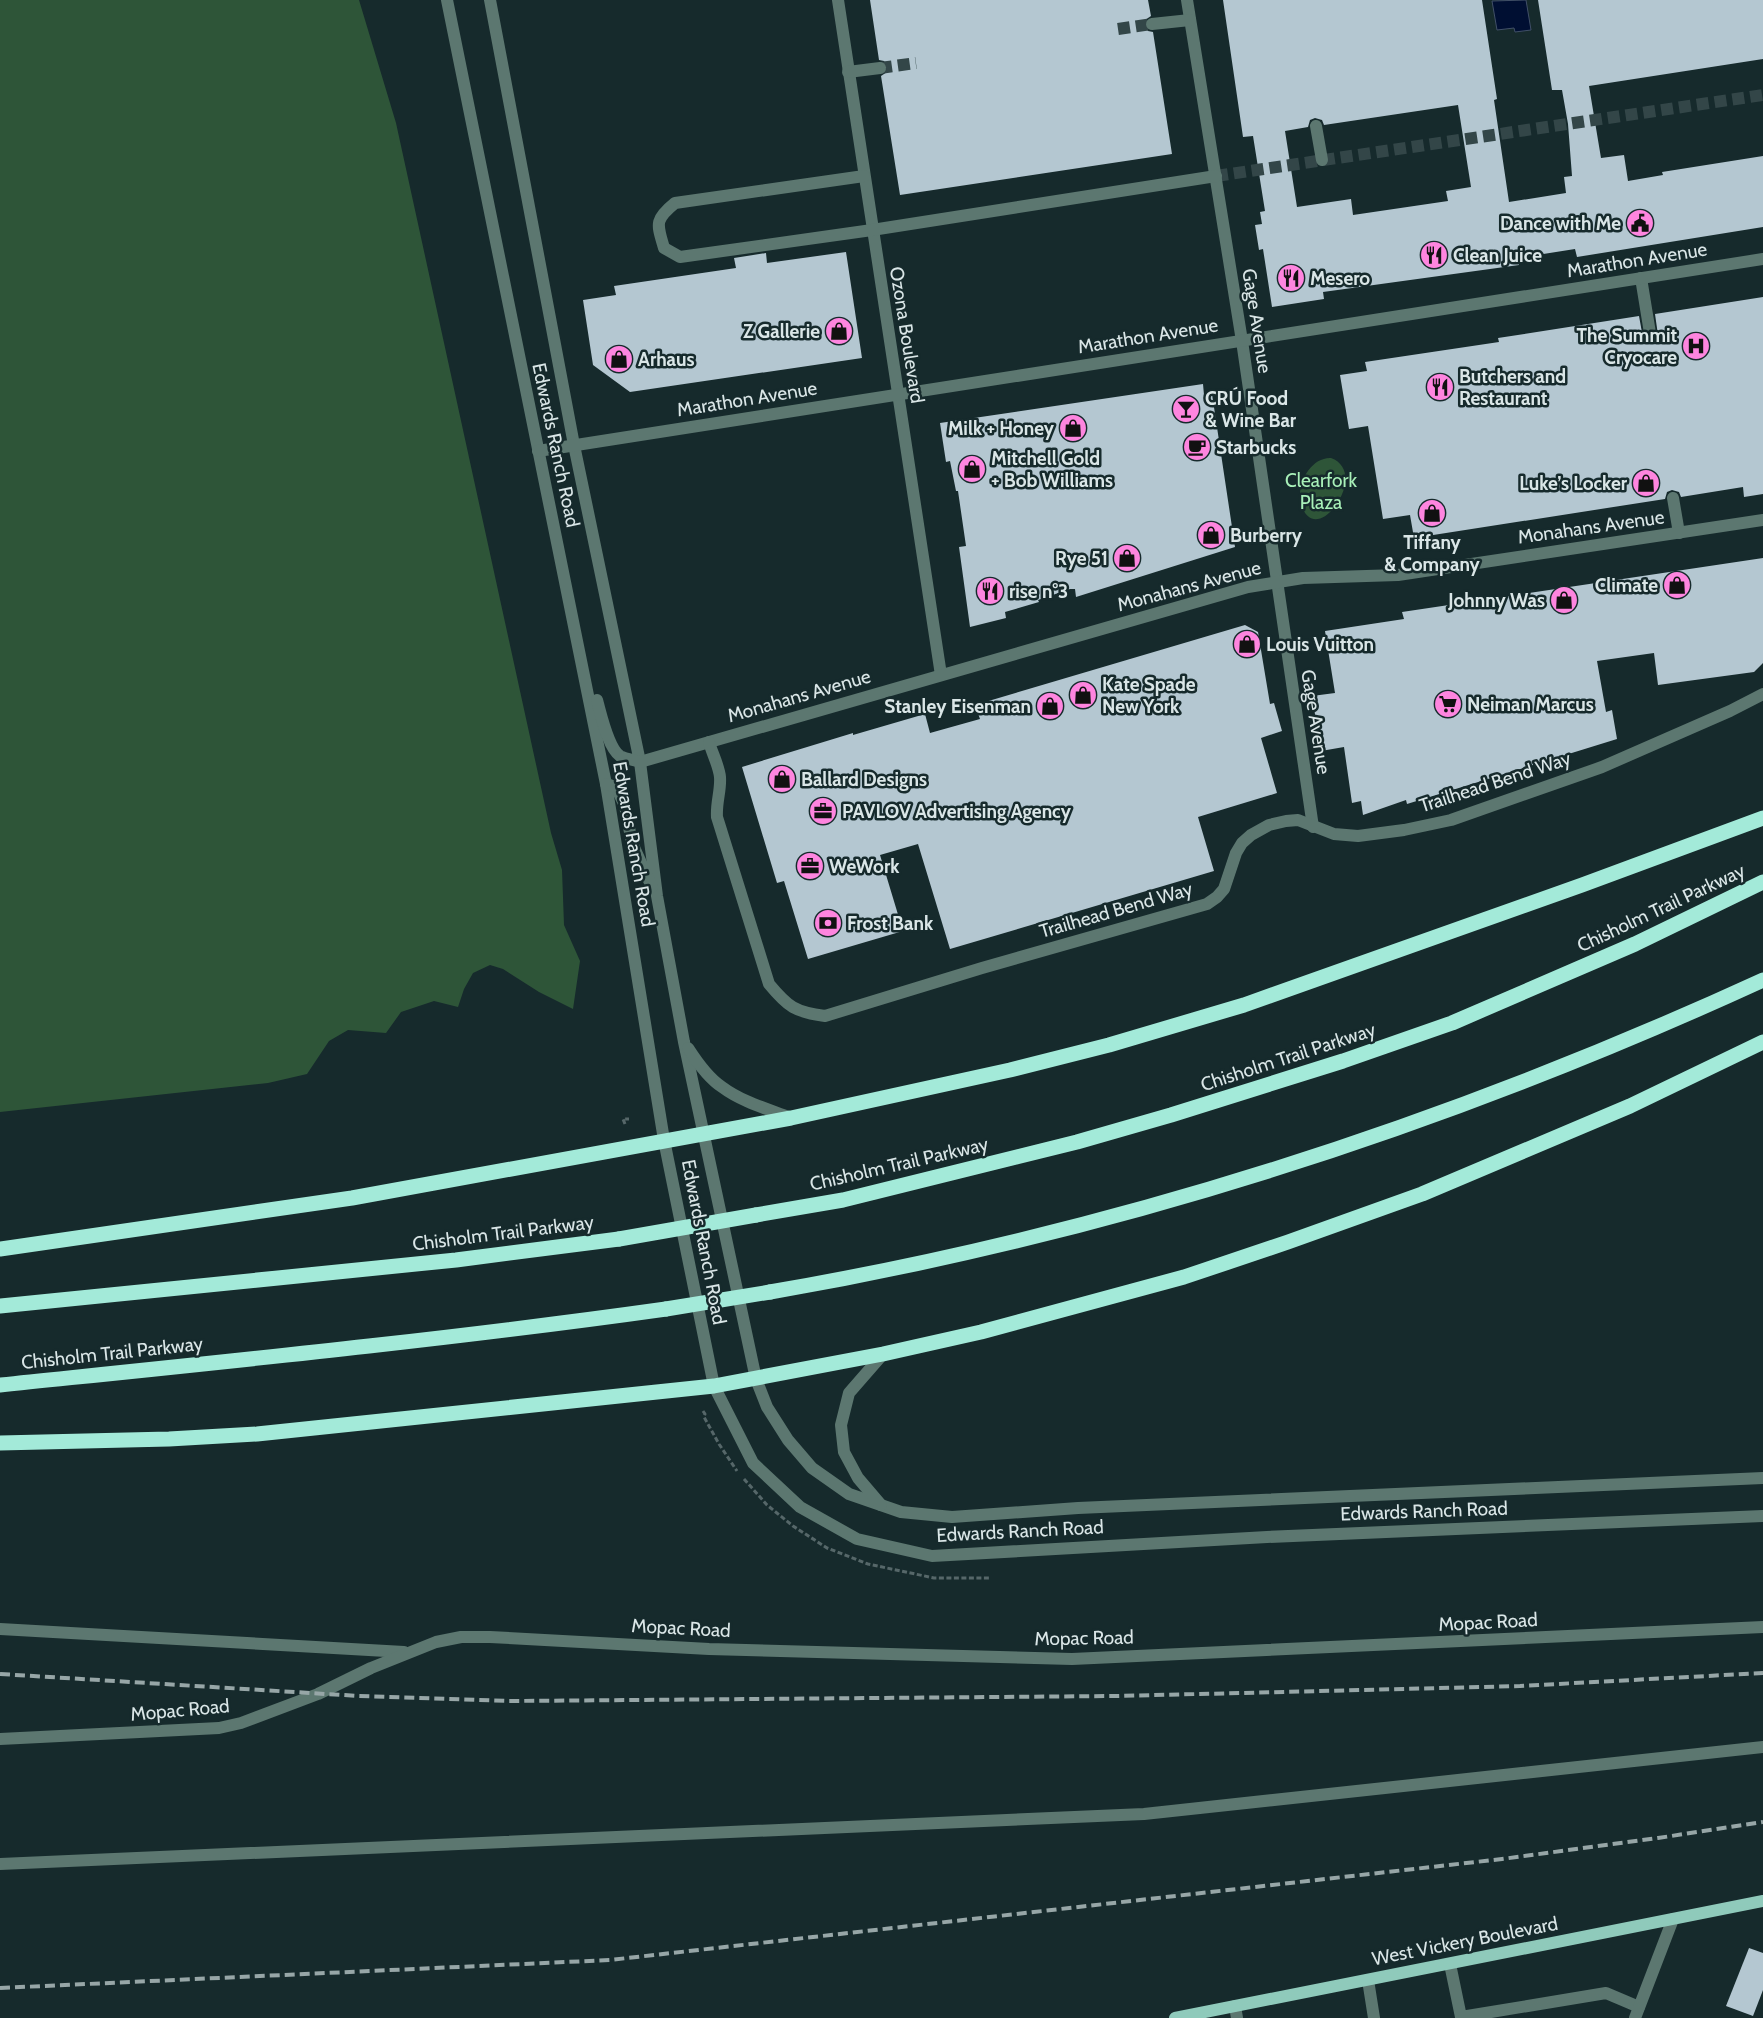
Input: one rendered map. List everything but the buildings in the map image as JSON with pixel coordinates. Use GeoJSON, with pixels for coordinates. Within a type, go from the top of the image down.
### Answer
{"type":"FeatureCollection","features":[{"type":"Feature","properties":{"kind":"highway"},"geometry":{"type":"LineString","coordinates":[[0,1249],[352,1198],[791,1118],[1010,1070],[1197,1020],[1244,1005],[1763,818]]}},
{"type":"Feature","properties":{"kind":"highway","name":"Chisholm Trail Parkway"},"geometry":{"type":"LineString","coordinates":[[0,1306],[456,1260],[619,1239],[844,1200],[1076,1142],[1172,1115],[1343,1061],[1452,1023],[1635,944],[1763,882]]}},
{"type":"Feature","properties":{"kind":"highway","name":"Chisholm Trail Parkway"},"geometry":{"type":"LineString","coordinates":[[0,1385],[412,1342],[666,1309],[770,1292],[926,1262],[1107,1218],[1237,1181],[1321,1154],[1442,1112],[1642,1033],[1763,980]]}},
{"type":"Feature","properties":{"kind":"highway"},"geometry":{"type":"LineString","coordinates":[[0,1443],[169,1439],[258,1434],[714,1386],[883,1354],[981,1332],[1184,1277],[1422,1194],[1656,1095],[1763,1042]]}},
{"type":"Feature","properties":{"kind":"main road","name":"West Vickery Boulevard"},"geometry":{"type":"LineString","coordinates":[[1175,2018],[1236,2012],[1368,1980],[1763,1901]]}},
{"type":"Feature","properties":{"kind":"street","name":"Edwards Ranch Road"},"geometry":{"type":"LineString","coordinates":[[447,0],[606,784],[664,1140],[714,1386],[752,1463],[800,1507],[857,1539],[932,1556],[1267,1537],[1763,1516]]}},
{"type":"Feature","properties":{"kind":"street","name":"Edwards Ranch Road"},"geometry":{"type":"LineString","coordinates":[[490,0],[574,446],[640,762],[656,896],[684,1042],[756,1378],[767,1407],[788,1440],[812,1468],[849,1494],[901,1512],[952,1517],[1078,1508],[1763,1478]]}},
{"type":"Feature","properties":{"kind":"street","name":"Ozona Boulevard"},"geometry":{"type":"LineString","coordinates":[[838,0],[896,394],[941,675]]}},
{"type":"Feature","properties":{"kind":"street","name":"Gage Avenue"},"geometry":{"type":"LineString","coordinates":[[1187,0],[1242,341],[1313,827]]}},
{"type":"Feature","properties":{"kind":"street"},"geometry":{"type":"LineString","coordinates":[[1152,24],[1190,20]]}},
{"type":"Feature","properties":{"kind":"street"},"geometry":{"type":"LineString","coordinates":[[848,72],[880,68]]}},
{"type":"Feature","properties":{"kind":"street"},"geometry":{"type":"LineString","coordinates":[[1316,126],[1322,160]]}},
{"type":"Feature","properties":{"kind":"street"},"geometry":{"type":"LineString","coordinates":[[864,176],[675,203],[661,214],[658,227],[664,248],[680,257],[872,230],[1216,176]]}},
{"type":"Feature","properties":{"kind":"street","name":"Marathon Avenue"},"geometry":{"type":"LineString","coordinates":[[538,452],[896,394],[1763,260]]}},
{"type":"Feature","properties":{"kind":"street"},"geometry":{"type":"LineString","coordinates":[[1641,278],[1650,332]]}},
{"type":"Feature","properties":{"kind":"street"},"geometry":{"type":"LineString","coordinates":[[1674,498],[1679,533]]}},
{"type":"Feature","properties":{"kind":"street","name":"Monahans Avenue"},"geometry":{"type":"LineString","coordinates":[[640,762],[1248,587],[1302,578],[1398,575],[1763,520]]}},
{"type":"Feature","properties":{"kind":"street"},"geometry":{"type":"LineString","coordinates":[[583,668],[595,694],[607,733],[616,751],[620,755],[640,762]]}},
{"type":"Feature","properties":{"kind":"street","name":"Trailhead Bend Way"},"geometry":{"type":"LineString","coordinates":[[709,742],[720,775],[720,789],[716,803],[717,817],[769,984],[785,1004],[806,1013],[825,1016],[982,968],[1207,904],[1224,889],[1236,853],[1251,835],[1269,825],[1298,820],[1334,834],[1358,836],[1404,830],[1452,820],[1602,767],[1730,711],[1763,694]]}},
{"type":"Feature","properties":{"kind":"street"},"geometry":{"type":"LineString","coordinates":[[606,784],[616,787],[621,796],[632,843],[656,896]]}},
{"type":"Feature","properties":{"kind":"street"},"geometry":{"type":"LineString","coordinates":[[684,1042],[708,1076],[722,1088],[755,1104],[791,1118]]}},
{"type":"Feature","properties":{"kind":"street"},"geometry":{"type":"LineString","coordinates":[[881,1505],[858,1478],[844,1452],[841,1426],[849,1393],[883,1354]]}},
{"type":"Feature","properties":{"kind":"street","name":"Mopac Road"},"geometry":{"type":"LineString","coordinates":[[0,1739],[219,1728],[241,1723],[318,1694],[371,1668],[436,1642],[462,1637],[718,1649],[1072,1659],[1763,1627]]}},
{"type":"Feature","properties":{"kind":"street","name":"Mopac Road"},"geometry":{"type":"LineString","coordinates":[[0,1629],[409,1653]]}},
{"type":"Feature","properties":{"kind":"street"},"geometry":{"type":"LineString","coordinates":[[0,1864],[1144,1814],[1763,1747]]}},
{"type":"Feature","properties":{"kind":"street"},"geometry":{"type":"LineString","coordinates":[[1450,1964],[1462,2017],[1606,1993],[1637,2013],[1673,1919]]}},
{"type":"Feature","properties":{"kind":"street"},"geometry":{"type":"LineString","coordinates":[[1368,1980],[1374,2018]]}},
{"type":"Feature","properties":{"kind":"path"},"geometry":{"type":"LineString","coordinates":[[625,1124],[623,1119],[629,1119]]}},
{"type":"Feature","properties":{"kind":"path"},"geometry":{"type":"LineString","coordinates":[[703,1411],[707,1414]]}},
{"type":"Feature","properties":{"kind":"green space"},"geometry":{"type":"Polygon","coordinates":[[[0,0],[359,0],[396,123],[551,833],[562,870],[564,925],[580,961],[573,1009],[539,992],[503,969],[490,965],[473,973],[464,989],[458,1007],[434,1001],[401,1012],[386,1033],[348,1030],[329,1041],[307,1074],[268,1083],[0,1112],[0,0]]]}},
{"type":"Feature","properties":{"kind":"green space","name":"Clearfork Plaza"},"geometry":{"type":"Polygon","coordinates":[[[1331,458],[1342,466],[1345,478],[1343,492],[1336,505],[1327,515],[1317,519],[1308,516],[1301,503],[1301,488],[1303,480],[1311,467],[1317,462],[1331,458]]]}},
{"type":"Feature","properties":{"kind":"water"},"geometry":{"type":"Polygon","coordinates":[[[1526,0],[1531,30],[1515,32],[1514,28],[1497,30],[1492,1],[1526,0]]]}},
{"type":"Feature","properties":{"kind":"tunnel"},"geometry":{"type":"LineString","coordinates":[[1118,29],[1152,24]]}},
{"type":"Feature","properties":{"kind":"tunnel"},"geometry":{"type":"LineString","coordinates":[[880,68],[916,63]]}},
{"type":"Feature","properties":{"kind":"tunnel"},"geometry":{"type":"LineString","coordinates":[[1216,176],[1763,95]]}},
{"type":"Feature","properties":{"kind":"railway"},"geometry":{"type":"LineString","coordinates":[[0,1674],[359,1696],[509,1701],[1119,1696],[1520,1686],[1763,1673]]}},
{"type":"Feature","properties":{"kind":"railway"},"geometry":{"type":"LineString","coordinates":[[0,1988],[610,1960],[1502,1859],[1763,1822]]}},
{"type":"Feature","properties":{"kind":"place","name":"Dance with Me"},"geometry":{"type":"Point","coordinates":[1640,223]}},
{"type":"Feature","properties":{"kind":"place","name":"Clean Juice"},"geometry":{"type":"Point","coordinates":[1434,255]}},
{"type":"Feature","properties":{"kind":"place","name":"Mesero"},"geometry":{"type":"Point","coordinates":[1291,278]}},
{"type":"Feature","properties":{"kind":"place","name":"Z Gallerie"},"geometry":{"type":"Point","coordinates":[839,331]}},
{"type":"Feature","properties":{"kind":"place","name":"The Summit Cryocare"},"geometry":{"type":"Point","coordinates":[1696,346]}},
{"type":"Feature","properties":{"kind":"place","name":"Arhaus"},"geometry":{"type":"Point","coordinates":[619,359]}},
{"type":"Feature","properties":{"kind":"place","name":"Butchers and Restaurant"},"geometry":{"type":"Point","coordinates":[1440,387]}},
{"type":"Feature","properties":{"kind":"place","name":"CRÚ Food & Wine Bar"},"geometry":{"type":"Point","coordinates":[1186,409]}},
{"type":"Feature","properties":{"kind":"place","name":"Milk + Honey"},"geometry":{"type":"Point","coordinates":[1073,428]}},
{"type":"Feature","properties":{"kind":"place","name":"Starbucks"},"geometry":{"type":"Point","coordinates":[1197,447]}},
{"type":"Feature","properties":{"kind":"place","name":"Mitchell Gold + Bob Williams"},"geometry":{"type":"Point","coordinates":[972,469]}},
{"type":"Feature","properties":{"kind":"place","name":"Luke’s Locker"},"geometry":{"type":"Point","coordinates":[1646,483]}},
{"type":"Feature","properties":{"kind":"place","name":"Tiffany & Company"},"geometry":{"type":"Point","coordinates":[1432,513]}},
{"type":"Feature","properties":{"kind":"place","name":"Burberry"},"geometry":{"type":"Point","coordinates":[1211,535]}},
{"type":"Feature","properties":{"kind":"place","name":"Rye 51"},"geometry":{"type":"Point","coordinates":[1127,558]}},
{"type":"Feature","properties":{"kind":"place","name":"Climate"},"geometry":{"type":"Point","coordinates":[1677,585]}},
{"type":"Feature","properties":{"kind":"place","name":"rise n°3"},"geometry":{"type":"Point","coordinates":[990,591]}},
{"type":"Feature","properties":{"kind":"place","name":"Johnny Was"},"geometry":{"type":"Point","coordinates":[1564,600]}},
{"type":"Feature","properties":{"kind":"place","name":"Louis Vuitton"},"geometry":{"type":"Point","coordinates":[1247,644]}},
{"type":"Feature","properties":{"kind":"place","name":"Kate Spade New York"},"geometry":{"type":"Point","coordinates":[1083,695]}},
{"type":"Feature","properties":{"kind":"place","name":"Neiman Marcus"},"geometry":{"type":"Point","coordinates":[1448,704]}},
{"type":"Feature","properties":{"kind":"place","name":"Stanley Eisenman"},"geometry":{"type":"Point","coordinates":[1050,706]}},
{"type":"Feature","properties":{"kind":"place","name":"Ballard Designs"},"geometry":{"type":"Point","coordinates":[782,779]}},
{"type":"Feature","properties":{"kind":"place","name":"PAVLOV Advertising Agency"},"geometry":{"type":"Point","coordinates":[823,811]}},
{"type":"Feature","properties":{"kind":"place","name":"WeWork"},"geometry":{"type":"Point","coordinates":[810,866]}},
{"type":"Feature","properties":{"kind":"place","name":"Frost Bank"},"geometry":{"type":"Point","coordinates":[828,923]}}]}
